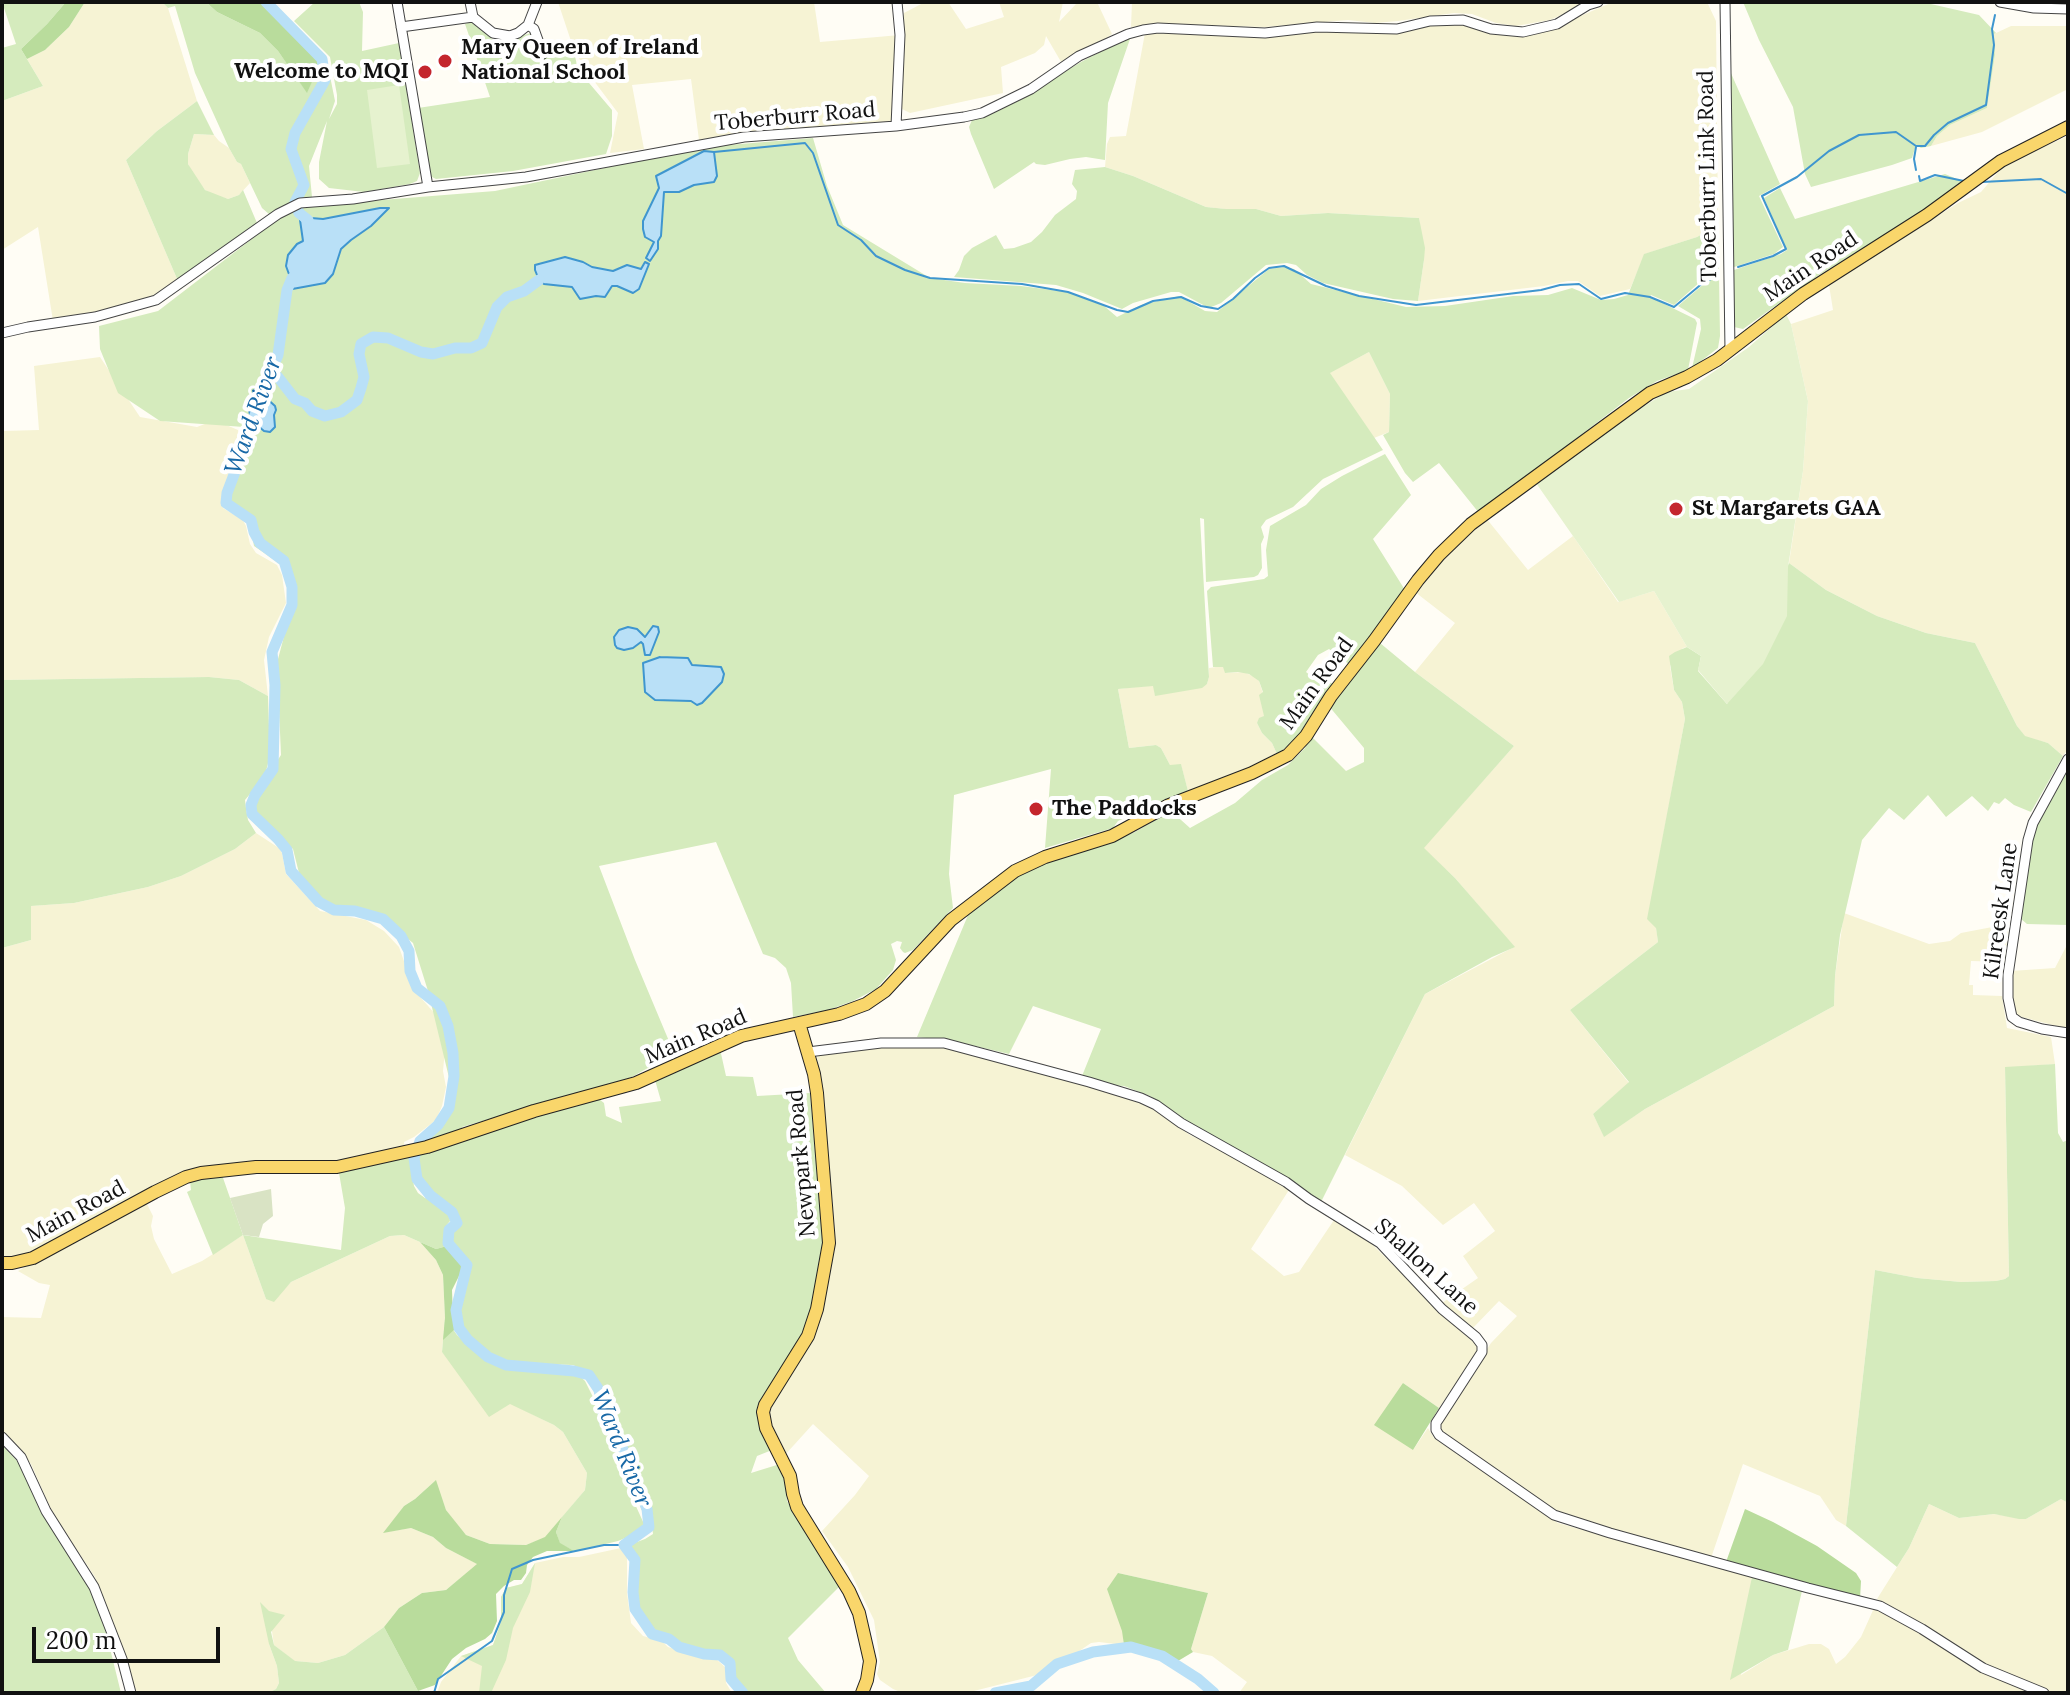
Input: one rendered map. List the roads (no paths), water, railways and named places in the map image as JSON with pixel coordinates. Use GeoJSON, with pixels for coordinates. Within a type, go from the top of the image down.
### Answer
{"type":"FeatureCollection","features":[{"type":"Feature","properties":{"kind":"main road","name":"Main Road"},"geometry":{"type":"LineString","coordinates":[[2,1263],[33,1258],[186,1177],[256,1167],[337,1167],[427,1147],[534,1111],[636,1083],[741,1036],[839,1014],[866,1004],[878,997],[951,920],[1015,871],[1045,857],[1112,836],[1169,805],[1252,773],[1288,755],[1306,736],[1331,696],[1418,580],[1456,537],[1650,393],[1703,368],[1803,294],[1927,215],[2001,161],[2068,127]]}},
{"type":"Feature","properties":{"kind":"main road","name":"Newpark Road"},"geometry":{"type":"LineString","coordinates":[[799,1023],[817,1093],[829,1224],[828,1257],[808,1336],[763,1412],[770,1437],[790,1476],[797,1507],[859,1613],[870,1661],[862,1693]]}},
{"type":"Feature","properties":{"kind":"street"},"geometry":{"type":"LineString","coordinates":[[397,2],[428,187]]}},
{"type":"Feature","properties":{"kind":"street"},"geometry":{"type":"LineString","coordinates":[[470,2],[473,17],[493,33],[502,36],[518,33],[528,25],[537,2]]}},
{"type":"Feature","properties":{"kind":"street"},"geometry":{"type":"LineString","coordinates":[[896,126],[900,35],[897,2]]}},
{"type":"Feature","properties":{"kind":"street","name":"Toberburr Road"},"geometry":{"type":"LineString","coordinates":[[2,333],[95,317],[156,300],[214,257],[300,203],[526,177],[744,137],[896,126],[982,113],[1031,89],[1079,56],[1143,30],[1265,33],[1317,27],[1397,29],[1430,21],[1463,20],[1491,29],[1523,32],[1557,24],[1598,2]]}},
{"type":"Feature","properties":{"kind":"street","name":"Toberburr Link Road"},"geometry":{"type":"LineString","coordinates":[[1725,2],[1730,350]]}},
{"type":"Feature","properties":{"kind":"street"},"geometry":{"type":"LineString","coordinates":[[2000,2],[2034,8],[2068,9]]}},
{"type":"Feature","properties":{"kind":"street"},"geometry":{"type":"LineString","coordinates":[[401,27],[473,17]]}},
{"type":"Feature","properties":{"kind":"street"},"geometry":{"type":"LineString","coordinates":[[528,25],[534,29],[539,50]]}},
{"type":"Feature","properties":{"kind":"street","name":"Kilreesk Lane"},"geometry":{"type":"LineString","coordinates":[[2068,759],[2033,823],[2028,840],[2008,975],[2012,1017],[2019,1022],[2068,1033]]}},
{"type":"Feature","properties":{"kind":"street","name":"Shallon Lane"},"geometry":{"type":"LineString","coordinates":[[808,1052],[881,1043],[944,1043],[1089,1082],[1156,1105],[1181,1123],[1286,1182],[1380,1243],[1442,1309],[1476,1337],[1482,1345],[1482,1352],[1436,1423],[1436,1430],[1554,1515],[1880,1606],[1983,1668],[2044,1693]]}},
{"type":"Feature","properties":{"kind":"street"},"geometry":{"type":"LineString","coordinates":[[2,1437],[21,1457],[46,1511],[94,1587],[131,1693]]}},
{"type":"Feature","properties":{"kind":"water"},"geometry":{"type":"Polygon","coordinates":[[[704,151],[714,152],[717,176],[714,182],[694,185],[679,192],[664,192],[661,236],[658,249],[650,261],[646,258],[654,242],[645,237],[643,221],[659,188],[656,176],[704,151]]]}},
{"type":"Feature","properties":{"kind":"water"},"geometry":{"type":"Polygon","coordinates":[[[389,208],[341,249],[333,274],[325,283],[287,290],[290,277],[286,266],[288,255],[303,241],[299,213],[323,219],[389,208]]]}},
{"type":"Feature","properties":{"kind":"water"},"geometry":{"type":"Polygon","coordinates":[[[565,257],[613,271],[627,265],[641,269],[645,262],[649,264],[639,289],[633,293],[612,286],[605,297],[580,299],[572,287],[544,284],[535,270],[535,265],[565,257]]]}},
{"type":"Feature","properties":{"kind":"water"},"geometry":{"type":"Polygon","coordinates":[[[260,384],[266,388],[264,396],[276,410],[275,427],[270,432],[248,424],[253,393],[260,384]]]}},
{"type":"Feature","properties":{"kind":"water"},"geometry":{"type":"Polygon","coordinates":[[[653,626],[658,627],[659,632],[650,655],[645,655],[641,642],[624,650],[615,645],[614,637],[619,630],[628,627],[637,629],[645,637],[653,626]]]}},
{"type":"Feature","properties":{"kind":"water"},"geometry":{"type":"Polygon","coordinates":[[[660,657],[688,658],[692,665],[721,667],[724,674],[722,682],[697,705],[691,701],[655,700],[645,692],[643,663],[660,657]]]}},
{"type":"Feature","properties":{"kind":"waterway","name":"Ward River"},"geometry":{"type":"LineString","coordinates":[[266,2],[322,59],[325,80],[295,133],[291,149],[304,185],[295,202],[299,213],[308,220]]}},
{"type":"Feature","properties":{"kind":"waterway"},"geometry":{"type":"LineString","coordinates":[[1738,267],[1786,249],[1762,196],[1797,177],[1829,151],[1859,135],[1896,132],[1916,146],[1925,146],[1948,123],[1986,105],[1995,15]]}},
{"type":"Feature","properties":{"kind":"waterway"},"geometry":{"type":"LineString","coordinates":[[714,152],[805,143],[813,153],[838,225],[861,240],[876,256],[905,270],[930,278],[1022,284],[1068,292],[1128,312],[1153,301],[1181,297],[1218,309],[1269,268],[1284,266],[1326,286],[1359,296],[1416,305],[1579,284],[1601,299],[1625,293],[1650,297],[1674,307],[1704,282],[1718,276]]}},
{"type":"Feature","properties":{"kind":"waterway"},"geometry":{"type":"LineString","coordinates":[[1916,147],[1916,170]]}},
{"type":"Feature","properties":{"kind":"waterway"},"geometry":{"type":"LineString","coordinates":[[1919,176],[1920,181],[1935,175],[1964,181]]}},
{"type":"Feature","properties":{"kind":"waterway"},"geometry":{"type":"LineString","coordinates":[[1982,182],[2041,179],[2068,194]]}},
{"type":"Feature","properties":{"kind":"waterway","name":"Ward River"},"geometry":{"type":"LineString","coordinates":[[258,398],[278,355],[287,290],[292,278]]}},
{"type":"Feature","properties":{"kind":"waterway"},"geometry":{"type":"LineString","coordinates":[[270,373],[278,377],[295,399],[305,403],[312,411],[325,416],[341,412],[357,400],[361,388],[364,377],[359,354],[361,344],[373,337],[388,338],[433,354],[455,348],[471,348],[482,343],[497,307],[507,297],[524,291],[539,280]]}},
{"type":"Feature","properties":{"kind":"waterway","name":"Ward River"},"geometry":{"type":"LineString","coordinates":[[255,415],[226,503],[251,520],[260,543],[284,561],[292,587],[292,605],[272,652],[275,685],[273,769],[255,795],[252,814],[287,850],[291,871],[319,902],[334,910],[355,911],[383,919],[401,936],[409,951],[410,971],[417,988],[440,1006],[453,1053],[454,1076],[449,1108],[438,1125],[420,1141],[414,1158],[417,1179],[430,1195],[452,1212],[457,1223],[449,1230],[448,1243],[467,1265],[456,1310],[459,1328],[488,1357],[506,1365],[589,1375],[599,1390],[605,1423],[625,1453],[647,1509],[649,1527],[624,1545],[635,1560],[635,1609],[652,1634],[669,1639],[679,1647],[720,1655],[730,1663],[731,1679],[743,1693]]}},
{"type":"Feature","properties":{"kind":"waterway"},"geometry":{"type":"LineString","coordinates":[[434,1693],[438,1679],[492,1641],[504,1612],[504,1595],[512,1569],[533,1560],[604,1545],[624,1545]]}},
{"type":"Feature","properties":{"kind":"waterway","name":"Ward River"},"geometry":{"type":"LineString","coordinates":[[995,1693],[1031,1686],[1057,1664],[1093,1652],[1131,1647],[1162,1656],[1214,1693]]}},
{"type":"Feature","properties":{"kind":"place","name":"Mary Queen of Ireland National School"},"geometry":{"type":"Point","coordinates":[445,61]}},
{"type":"Feature","properties":{"kind":"place","name":"Welcome to MQI"},"geometry":{"type":"Point","coordinates":[425,72]}},
{"type":"Feature","properties":{"kind":"place","name":"St Margarets GAA"},"geometry":{"type":"Point","coordinates":[1676,509]}},
{"type":"Feature","properties":{"kind":"place","name":"The Paddocks"},"geometry":{"type":"Point","coordinates":[1036,809]}}]}
